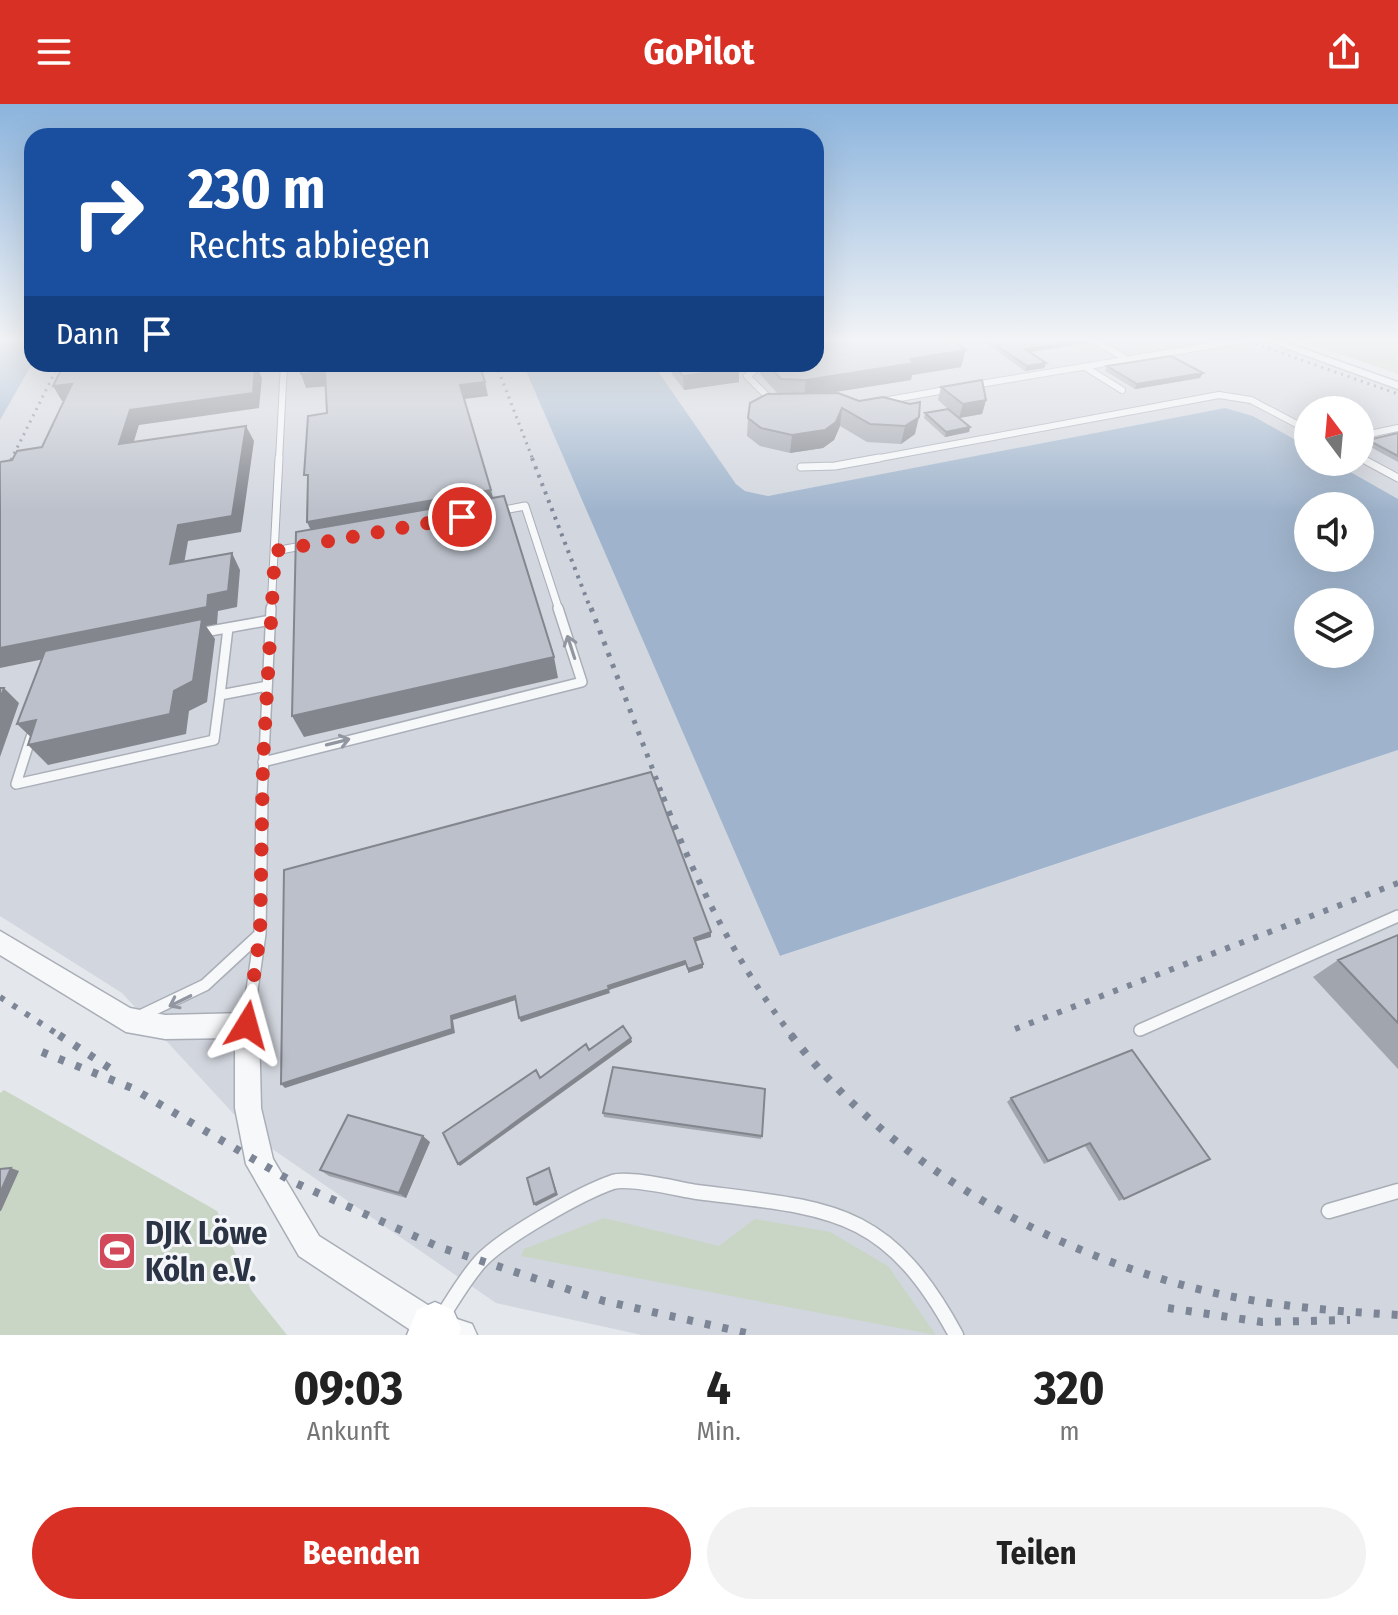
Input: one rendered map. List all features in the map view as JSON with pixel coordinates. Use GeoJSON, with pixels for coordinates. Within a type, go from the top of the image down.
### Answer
{"type":"FeatureCollection","features":[{"type":"Feature","properties":{"kind":"street"},"geometry":{"type":"LineString","coordinates":[[0,942],[126,1020],[165,1027],[247,1025],[248,1108],[260,1164],[309,1246],[443,1333]]}},
{"type":"Feature","properties":{"kind":"lane"},"geometry":{"type":"LineString","coordinates":[[247,1025],[260,934],[263,762],[282,396]]}},
{"type":"Feature","properties":{"kind":"lane"},"geometry":{"type":"LineString","coordinates":[[765,396],[770,402],[785,402]]}},
{"type":"Feature","properties":{"kind":"lane"},"geometry":{"type":"LineString","coordinates":[[874,402],[907,396]]}},
{"type":"Feature","properties":{"kind":"lane"},"geometry":{"type":"LineString","coordinates":[[801,467],[835,466],[1211,396]]}},
{"type":"Feature","properties":{"kind":"lane"},"geometry":{"type":"LineString","coordinates":[[1228,396],[1251,400],[1294,423]]}},
{"type":"Feature","properties":{"kind":"lane"},"geometry":{"type":"LineString","coordinates":[[1374,433],[1398,428]]}},
{"type":"Feature","properties":{"kind":"lane"},"geometry":{"type":"LineString","coordinates":[[1374,465],[1398,478]]}},
{"type":"Feature","properties":{"kind":"lane"},"geometry":{"type":"LineString","coordinates":[[263,762],[582,682],[525,506],[493,512]]}},
{"type":"Feature","properties":{"kind":"lane"},"geometry":{"type":"LineString","coordinates":[[275,551],[322,543]]}},
{"type":"Feature","properties":{"kind":"lane"},"geometry":{"type":"LineString","coordinates":[[186,636],[271,620]]}},
{"type":"Feature","properties":{"kind":"lane"},"geometry":{"type":"LineString","coordinates":[[34,728],[16,784],[214,740],[228,628]]}},
{"type":"Feature","properties":{"kind":"lane"},"geometry":{"type":"LineString","coordinates":[[220,695],[267,686]]}},
{"type":"Feature","properties":{"kind":"lane"},"geometry":{"type":"LineString","coordinates":[[1140,1030],[1398,916]]}},
{"type":"Feature","properties":{"kind":"lane"},"geometry":{"type":"LineString","coordinates":[[126,1020],[170,1006],[206,988],[235,965],[260,934]]}},
{"type":"Feature","properties":{"kind":"lane"},"geometry":{"type":"LineString","coordinates":[[443,1333],[479,1263],[509,1236],[616,1181],[816,1207],[867,1227],[898,1253],[938,1302],[956,1335]]}},
{"type":"Feature","properties":{"kind":"lane"},"geometry":{"type":"LineString","coordinates":[[1329,1211],[1398,1191]]}},
{"type":"Feature","properties":{"kind":"shaded area"},"geometry":{"type":"Polygon","coordinates":[[[13,396],[537,396],[781,956],[1398,750],[1398,1335],[642,1335],[496,1303],[255,1137],[122,993],[0,916],[0,420],[13,396]]]}},
{"type":"Feature","properties":{"kind":"shaded area"},"geometry":{"type":"Polygon","coordinates":[[[675,396],[1294,396],[1294,439],[1253,416],[1225,408],[780,494],[768,496],[745,491],[736,484],[675,396]]]}},
{"type":"Feature","properties":{"kind":"shaded area"},"geometry":{"type":"Polygon","coordinates":[[[1374,396],[1398,396],[1398,499],[1358,476],[1374,476],[1374,396]]]}},
{"type":"Feature","properties":{"kind":"green space","name":"DJK Löwe Köln e.V."},"geometry":{"type":"Polygon","coordinates":[[[4,1090],[217,1211],[251,1290],[287,1335],[0,1335],[0,1093],[4,1090]]]}},
{"type":"Feature","properties":{"kind":"green space"},"geometry":{"type":"Polygon","coordinates":[[[604,1218],[719,1246],[755,1219],[830,1232],[888,1266],[936,1335],[521,1256],[524,1249],[604,1218]]]}},
{"type":"Feature","properties":{"kind":"water"},"geometry":{"type":"Polygon","coordinates":[[[0,396],[13,396],[0,420],[0,396]]]}},
{"type":"Feature","properties":{"kind":"water"},"geometry":{"type":"Polygon","coordinates":[[[537,396],[675,396],[736,484],[745,491],[768,496],[1225,408],[1253,416],[1294,439],[1294,476],[1358,476],[1398,499],[1398,750],[780,956],[537,396]]]}},
{"type":"Feature","properties":{"kind":"building"},"geometry":{"type":"Polygon","coordinates":[[[66,396],[228,396],[130,410],[119,444],[246,426],[232,516],[178,525],[170,564],[232,553],[228,591],[208,595],[207,607],[0,648],[0,462],[12,460],[17,451],[42,447],[66,396]]]}},
{"type":"Feature","properties":{"kind":"building"},"geometry":{"type":"Polygon","coordinates":[[[326,396],[463,396],[491,490],[307,522],[308,475],[304,475],[308,416],[327,413],[326,396]]]}},
{"type":"Feature","properties":{"kind":"building"},"geometry":{"type":"Polygon","coordinates":[[[762,396],[847,396],[859,401],[883,397],[910,404],[920,402],[919,417],[905,426],[870,424],[842,408],[836,422],[825,430],[792,435],[761,428],[748,418],[750,403],[762,396]]]}},
{"type":"Feature","properties":{"kind":"building"},"geometry":{"type":"Polygon","coordinates":[[[953,396],[985,396],[986,400],[963,404],[953,396]]]}},
{"type":"Feature","properties":{"kind":"building"},"geometry":{"type":"Polygon","coordinates":[[[948,409],[970,427],[946,432],[925,413],[948,409]]]}},
{"type":"Feature","properties":{"kind":"building"},"geometry":{"type":"Polygon","coordinates":[[[1398,433],[1398,456],[1374,443],[1374,439],[1398,433]]]}},
{"type":"Feature","properties":{"kind":"building"},"geometry":{"type":"Polygon","coordinates":[[[504,496],[554,657],[292,716],[296,532],[504,496]]]}},
{"type":"Feature","properties":{"kind":"building"},"geometry":{"type":"Polygon","coordinates":[[[202,619],[193,681],[174,691],[170,714],[28,745],[36,720],[17,724],[45,651],[202,619]]]}},
{"type":"Feature","properties":{"kind":"building"},"geometry":{"type":"Polygon","coordinates":[[[651,772],[711,932],[694,938],[703,964],[688,969],[685,961],[519,1018],[515,996],[451,1016],[452,1029],[281,1084],[284,870],[651,772]]]}},
{"type":"Feature","properties":{"kind":"building"},"geometry":{"type":"Polygon","coordinates":[[[1398,935],[1398,1023],[1338,960],[1398,935]]]}},
{"type":"Feature","properties":{"kind":"building"},"geometry":{"type":"Polygon","coordinates":[[[623,1026],[631,1038],[458,1164],[443,1133],[536,1070],[540,1078],[586,1044],[589,1050],[623,1026]]]}},
{"type":"Feature","properties":{"kind":"building"},"geometry":{"type":"Polygon","coordinates":[[[1132,1050],[1210,1159],[1124,1199],[1090,1143],[1048,1161],[1011,1098],[1132,1050]]]}},
{"type":"Feature","properties":{"kind":"building"},"geometry":{"type":"Polygon","coordinates":[[[613,1067],[765,1089],[762,1136],[603,1113],[613,1067]]]}},
{"type":"Feature","properties":{"kind":"building"},"geometry":{"type":"Polygon","coordinates":[[[348,1115],[423,1136],[399,1193],[320,1170],[348,1115]]]}},
{"type":"Feature","properties":{"kind":"building"},"geometry":{"type":"Polygon","coordinates":[[[11,1168],[0,1193],[0,1169],[11,1168]]]}},
{"type":"Feature","properties":{"kind":"building"},"geometry":{"type":"Polygon","coordinates":[[[549,1168],[556,1193],[534,1204],[527,1178],[549,1168]]]}},
{"type":"Feature","properties":{"kind":"railway"},"geometry":{"type":"LineString","coordinates":[[12,458],[43,396]]}},
{"type":"Feature","properties":{"kind":"railway"},"geometry":{"type":"LineString","coordinates":[[509,396],[533,460]]}},
{"type":"Feature","properties":{"kind":"railway"},"geometry":{"type":"LineString","coordinates":[[0,481],[12,458]]}},
{"type":"Feature","properties":{"kind":"railway"},"geometry":{"type":"LineString","coordinates":[[532,458],[591,610]]}},
{"type":"Feature","properties":{"kind":"railway"},"geometry":{"type":"LineString","coordinates":[[591,608],[664,799]]}},
{"type":"Feature","properties":{"kind":"railway"},"geometry":{"type":"LineString","coordinates":[[663,797],[719,922],[753,981],[793,1037]]}},
{"type":"Feature","properties":{"kind":"railway"},"geometry":{"type":"LineString","coordinates":[[1015,1029],[1398,883]]}},
{"type":"Feature","properties":{"kind":"railway"},"geometry":{"type":"LineString","coordinates":[[0,997],[62,1037]]}},
{"type":"Feature","properties":{"kind":"railway"},"geometry":{"type":"LineString","coordinates":[[59,1035],[114,1071]]}},
{"type":"Feature","properties":{"kind":"railway"},"geometry":{"type":"LineString","coordinates":[[791,1035],[831,1082],[876,1124],[925,1163],[977,1198],[1032,1228],[1089,1253],[1206,1291],[1278,1304],[1398,1315]]}},
{"type":"Feature","properties":{"kind":"railway"},"geometry":{"type":"LineString","coordinates":[[42,1052],[132,1088],[291,1181],[439,1247],[604,1301],[755,1335]]}},
{"type":"Feature","properties":{"kind":"railway"},"geometry":{"type":"LineString","coordinates":[[1168,1308],[1262,1322],[1350,1320]]}},
{"type":"Feature","properties":{"kind":"place","name":"DJK Löwe Köln e.V."},"geometry":{"type":"Point","coordinates":[117,1251]}},
{"type":"Feature","properties":{"kind":"route"},"geometry":{"type":"LineString","coordinates":[[247,1025],[260,934],[263,762],[275,551],[462,517]]}}]}
